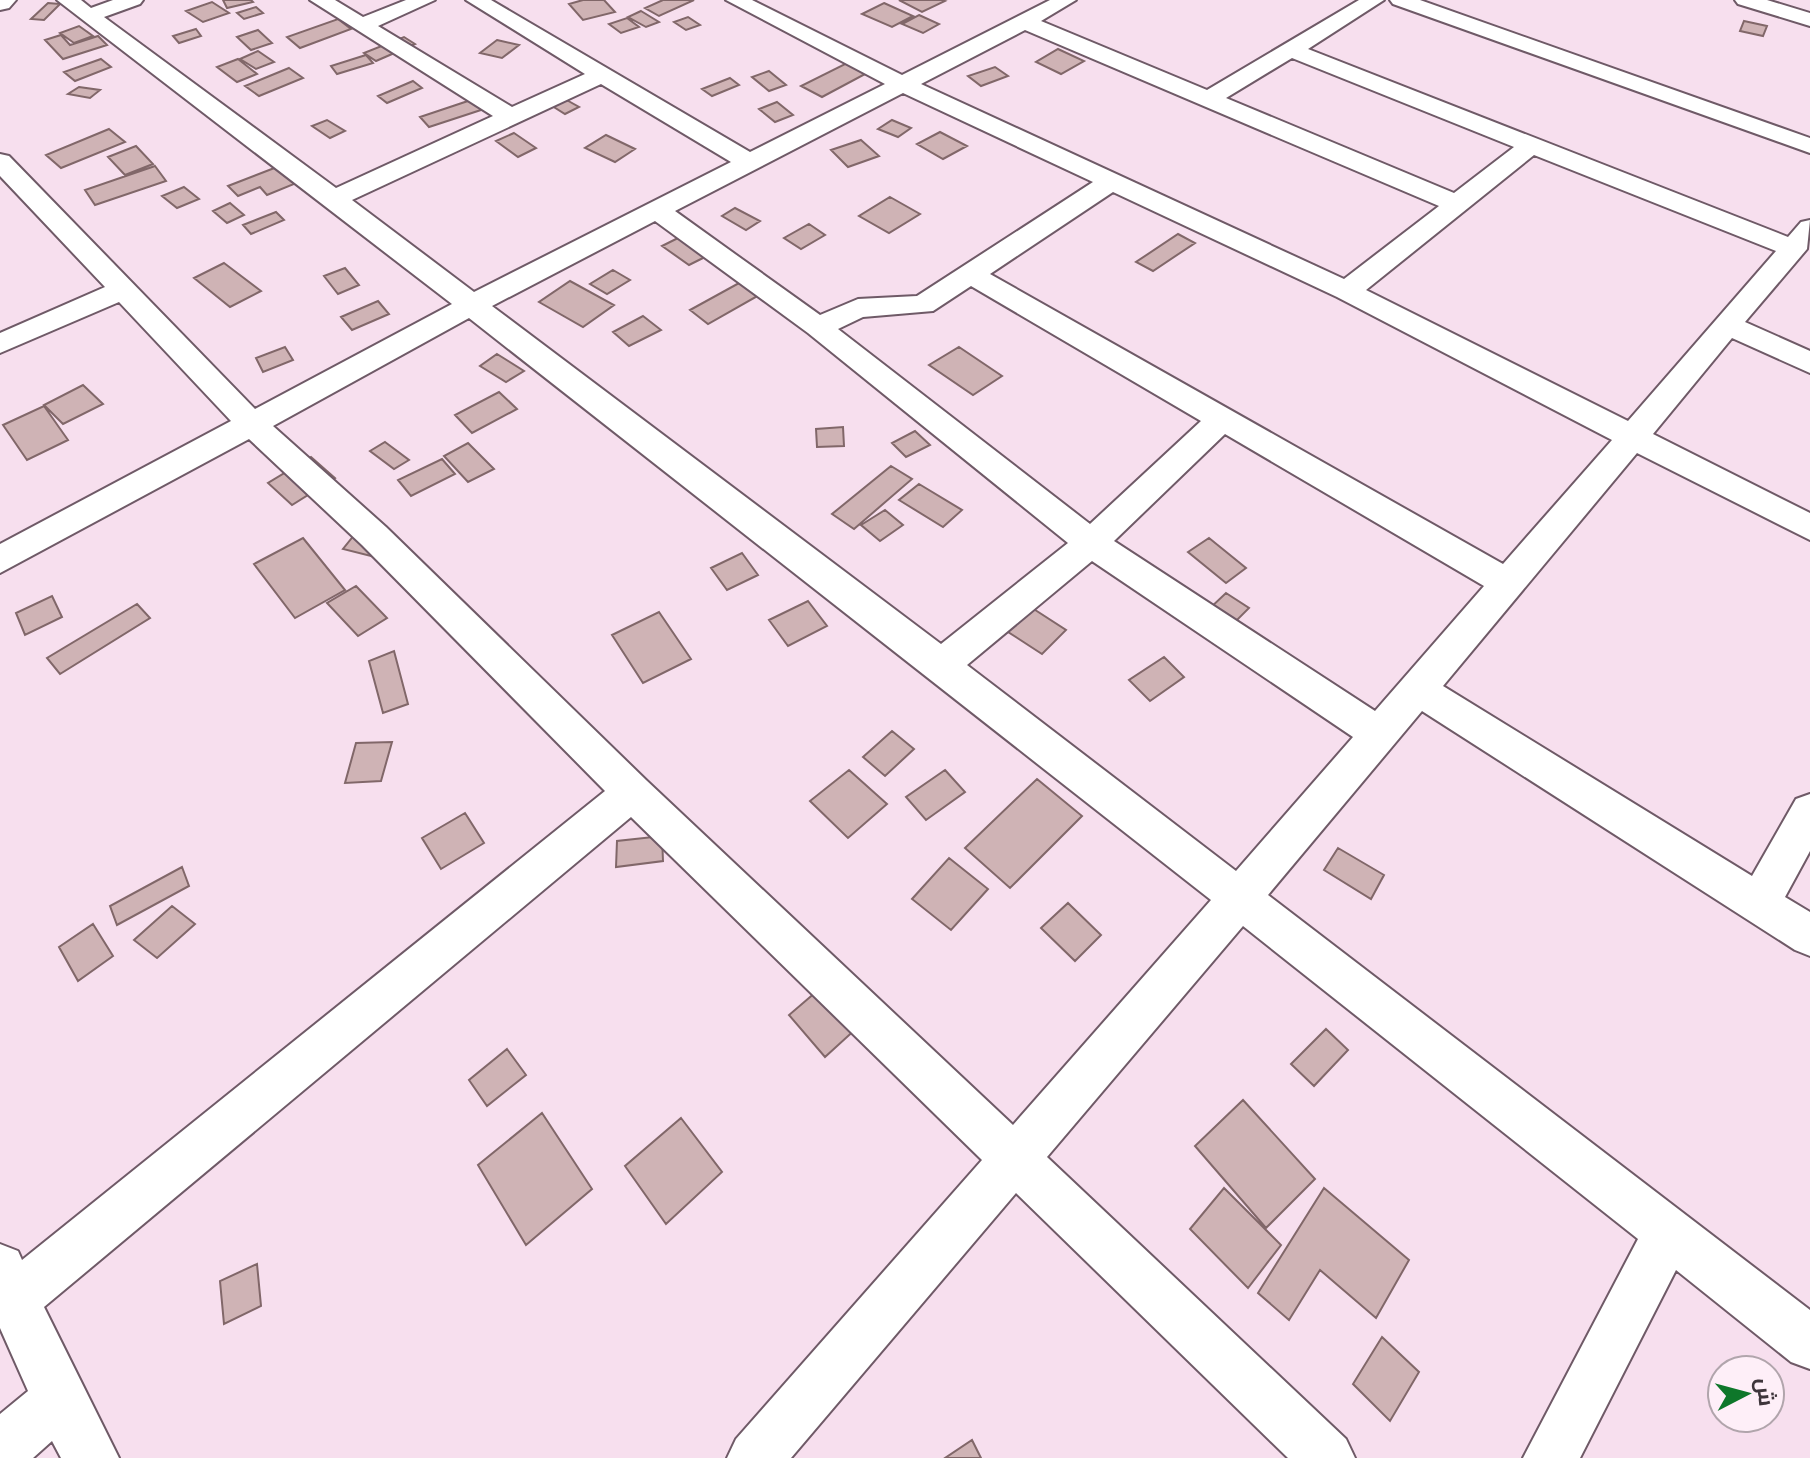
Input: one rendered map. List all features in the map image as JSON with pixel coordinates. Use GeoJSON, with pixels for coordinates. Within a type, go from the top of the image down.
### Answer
{"type":"FeatureCollection","features":[{"type":"Feature","properties":{"kind":"street"},"geometry":{"type":"LineString","coordinates":[[78,8],[133,0]]}},
{"type":"Feature","properties":{"kind":"street"},"geometry":{"type":"LineString","coordinates":[[320,0],[509,116]]}},
{"type":"Feature","properties":{"kind":"street"},"geometry":{"type":"LineString","coordinates":[[361,25],[425,0]]}},
{"type":"Feature","properties":{"kind":"street"},"geometry":{"type":"LineString","coordinates":[[476,0],[751,163]]}},
{"type":"Feature","properties":{"kind":"street"},"geometry":{"type":"LineString","coordinates":[[0,560],[471,305],[1066,0]]}},
{"type":"Feature","properties":{"kind":"street"},"geometry":{"type":"LineString","coordinates":[[1210,98],[1374,0]]}},
{"type":"Feature","properties":{"kind":"street"},"geometry":{"type":"LineString","coordinates":[[1400,0],[1810,146]]}},
{"type":"Feature","properties":{"kind":"street"},"geometry":{"type":"LineString","coordinates":[[1745,0],[1810,20]]}},
{"type":"Feature","properties":{"kind":"street"},"geometry":{"type":"LineString","coordinates":[[751,2],[905,85],[1347,291],[1810,528]]}},
{"type":"Feature","properties":{"kind":"street"},"geometry":{"type":"LineString","coordinates":[[78,8],[333,199],[941,665],[1667,1235],[1810,1343]]}},
{"type":"Feature","properties":{"kind":"street"},"geometry":{"type":"LineString","coordinates":[[1025,22],[1457,204]]}},
{"type":"Feature","properties":{"kind":"street"},"geometry":{"type":"LineString","coordinates":[[755,1458],[1239,899],[1378,733],[1419,690],[1802,239],[1530,146],[1291,50]]}},
{"type":"Feature","properties":{"kind":"street"},"geometry":{"type":"LineString","coordinates":[[333,199],[601,75]]}},
{"type":"Feature","properties":{"kind":"street"},"geometry":{"type":"LineString","coordinates":[[1347,291],[1530,146]]}},
{"type":"Feature","properties":{"kind":"street"},"geometry":{"type":"LineString","coordinates":[[0,161],[251,423],[374,536],[632,792],[1327,1458]]}},
{"type":"Feature","properties":{"kind":"street"},"geometry":{"type":"LineString","coordinates":[[818,327],[858,308],[923,305],[1112,181]]}},
{"type":"Feature","properties":{"kind":"street"},"geometry":{"type":"LineString","coordinates":[[658,211],[818,327],[1091,543],[1378,733]]}},
{"type":"Feature","properties":{"kind":"street"},"geometry":{"type":"LineString","coordinates":[[970,274],[1507,583]]}},
{"type":"Feature","properties":{"kind":"street"},"geometry":{"type":"LineString","coordinates":[[0,344],[125,289]]}},
{"type":"Feature","properties":{"kind":"street"},"geometry":{"type":"LineString","coordinates":[[1727,325],[1810,363]]}},
{"type":"Feature","properties":{"kind":"street"},"geometry":{"type":"LineString","coordinates":[[941,665],[1091,543],[1222,419]]}},
{"type":"Feature","properties":{"kind":"street"},"geometry":{"type":"LineString","coordinates":[[1419,690],[1810,936]]}},
{"type":"Feature","properties":{"kind":"street"},"geometry":{"type":"LineString","coordinates":[[91,1458],[59,1400],[7,1284],[632,792]]}},
{"type":"Feature","properties":{"kind":"street"},"geometry":{"type":"LineString","coordinates":[[1759,904],[1810,812]]}},
{"type":"Feature","properties":{"kind":"street"},"geometry":{"type":"LineString","coordinates":[[1551,1458],[1667,1235]]}},
{"type":"Feature","properties":{"kind":"street"},"geometry":{"type":"LineString","coordinates":[[0,1450],[59,1400]]}},
{"type":"Feature","properties":{"kind":"building"},"geometry":{"type":"Polygon","coordinates":[[[223,0],[251,0],[253,2],[227,8],[223,0]]]}},
{"type":"Feature","properties":{"kind":"building"},"geometry":{"type":"Polygon","coordinates":[[[604,0],[615,12],[583,20],[569,4],[604,0]]]}},
{"type":"Feature","properties":{"kind":"building"},"geometry":{"type":"Polygon","coordinates":[[[663,0],[694,0],[659,16],[645,8],[663,0]]]}},
{"type":"Feature","properties":{"kind":"building"},"geometry":{"type":"Polygon","coordinates":[[[899,0],[942,0],[945,1],[922,12],[899,0]]]}},
{"type":"Feature","properties":{"kind":"building"},"geometry":{"type":"Polygon","coordinates":[[[212,2],[229,13],[203,22],[186,11],[212,2]]]}},
{"type":"Feature","properties":{"kind":"building"},"geometry":{"type":"Polygon","coordinates":[[[48,3],[60,4],[44,20],[31,19],[48,3]]]}},
{"type":"Feature","properties":{"kind":"building"},"geometry":{"type":"Polygon","coordinates":[[[884,3],[913,16],[892,27],[862,14],[884,3]]]}},
{"type":"Feature","properties":{"kind":"building"},"geometry":{"type":"Polygon","coordinates":[[[256,7],[263,13],[244,19],[237,13],[256,7]]]}},
{"type":"Feature","properties":{"kind":"building"},"geometry":{"type":"Polygon","coordinates":[[[641,11],[659,22],[646,27],[628,17],[641,11]]]}},
{"type":"Feature","properties":{"kind":"building"},"geometry":{"type":"Polygon","coordinates":[[[919,15],[939,24],[923,33],[902,24],[919,15]]]}},
{"type":"Feature","properties":{"kind":"building"},"geometry":{"type":"Polygon","coordinates":[[[688,17],[700,25],[686,30],[674,22],[688,17]]]}},
{"type":"Feature","properties":{"kind":"building"},"geometry":{"type":"Polygon","coordinates":[[[627,18],[639,27],[621,33],[609,24],[627,18]]]}},
{"type":"Feature","properties":{"kind":"building"},"geometry":{"type":"Polygon","coordinates":[[[338,19],[351,29],[300,48],[287,37],[338,19]]]}},
{"type":"Feature","properties":{"kind":"building"},"geometry":{"type":"Polygon","coordinates":[[[1744,21],[1767,26],[1763,36],[1740,31],[1744,21]]]}},
{"type":"Feature","properties":{"kind":"building"},"geometry":{"type":"Polygon","coordinates":[[[79,26],[93,36],[74,43],[60,33],[79,26]]]}},
{"type":"Feature","properties":{"kind":"building"},"geometry":{"type":"Polygon","coordinates":[[[196,29],[201,36],[179,43],[173,36],[196,29]]]}},
{"type":"Feature","properties":{"kind":"building"},"geometry":{"type":"Polygon","coordinates":[[[258,30],[272,43],[251,50],[237,37],[258,30]]]}},
{"type":"Feature","properties":{"kind":"building"},"geometry":{"type":"Polygon","coordinates":[[[61,35],[70,45],[98,36],[107,45],[63,59],[45,40],[61,35]]]}},
{"type":"Feature","properties":{"kind":"building"},"geometry":{"type":"Polygon","coordinates":[[[404,37],[415,44],[376,61],[364,53],[404,37]]]}},
{"type":"Feature","properties":{"kind":"building"},"geometry":{"type":"Polygon","coordinates":[[[497,40],[519,45],[502,58],[480,53],[497,40]]]}},
{"type":"Feature","properties":{"kind":"building"},"geometry":{"type":"Polygon","coordinates":[[[1058,49],[1084,61],[1061,74],[1036,62],[1058,49]]]}},
{"type":"Feature","properties":{"kind":"building"},"geometry":{"type":"Polygon","coordinates":[[[258,51],[274,62],[256,69],[240,59],[258,51]]]}},
{"type":"Feature","properties":{"kind":"building"},"geometry":{"type":"Polygon","coordinates":[[[366,55],[373,63],[337,74],[331,66],[366,55]]]}},
{"type":"Feature","properties":{"kind":"building"},"geometry":{"type":"Polygon","coordinates":[[[101,59],[111,67],[75,81],[64,72],[101,59]]]}},
{"type":"Feature","properties":{"kind":"building"},"geometry":{"type":"Polygon","coordinates":[[[238,59],[257,74],[237,82],[217,67],[238,59]]]}},
{"type":"Feature","properties":{"kind":"building"},"geometry":{"type":"Polygon","coordinates":[[[847,63],[867,73],[822,97],[801,86],[847,63]]]}},
{"type":"Feature","properties":{"kind":"building"},"geometry":{"type":"Polygon","coordinates":[[[995,67],[1008,76],[981,86],[968,76],[995,67]]]}},
{"type":"Feature","properties":{"kind":"building"},"geometry":{"type":"Polygon","coordinates":[[[289,68],[303,78],[259,96],[245,86],[289,68]]]}},
{"type":"Feature","properties":{"kind":"building"},"geometry":{"type":"Polygon","coordinates":[[[769,71],[786,85],[769,91],[752,77],[769,71]]]}},
{"type":"Feature","properties":{"kind":"building"},"geometry":{"type":"Polygon","coordinates":[[[730,78],[739,85],[712,96],[702,89],[730,78]]]}},
{"type":"Feature","properties":{"kind":"building"},"geometry":{"type":"Polygon","coordinates":[[[413,81],[422,88],[387,103],[378,96],[413,81]]]}},
{"type":"Feature","properties":{"kind":"building"},"geometry":{"type":"Polygon","coordinates":[[[79,87],[100,90],[90,98],[68,94],[79,87]]]}},
{"type":"Feature","properties":{"kind":"building"},"geometry":{"type":"Polygon","coordinates":[[[563,98],[579,107],[565,114],[549,104],[563,98]]]}},
{"type":"Feature","properties":{"kind":"building"},"geometry":{"type":"Polygon","coordinates":[[[474,99],[484,109],[429,127],[420,117],[474,99]]]}},
{"type":"Feature","properties":{"kind":"building"},"geometry":{"type":"Polygon","coordinates":[[[777,102],[793,115],[775,122],[759,109],[777,102]]]}},
{"type":"Feature","properties":{"kind":"building"},"geometry":{"type":"Polygon","coordinates":[[[327,120],[345,131],[330,138],[312,126],[327,120]]]}},
{"type":"Feature","properties":{"kind":"building"},"geometry":{"type":"Polygon","coordinates":[[[892,120],[911,128],[898,137],[878,129],[892,120]]]}},
{"type":"Feature","properties":{"kind":"building"},"geometry":{"type":"Polygon","coordinates":[[[109,129],[125,142],[61,168],[46,155],[109,129]]]}},
{"type":"Feature","properties":{"kind":"building"},"geometry":{"type":"Polygon","coordinates":[[[940,132],[967,146],[943,159],[917,144],[940,132]]]}},
{"type":"Feature","properties":{"kind":"building"},"geometry":{"type":"Polygon","coordinates":[[[514,133],[536,148],[518,157],[496,141],[514,133]]]}},
{"type":"Feature","properties":{"kind":"building"},"geometry":{"type":"Polygon","coordinates":[[[606,135],[635,149],[615,162],[585,148],[606,135]]]}},
{"type":"Feature","properties":{"kind":"building"},"geometry":{"type":"Polygon","coordinates":[[[861,140],[879,156],[848,167],[831,150],[861,140]]]}},
{"type":"Feature","properties":{"kind":"building"},"geometry":{"type":"Polygon","coordinates":[[[136,146],[153,164],[125,175],[108,157],[136,146]]]}},
{"type":"Feature","properties":{"kind":"building"},"geometry":{"type":"Polygon","coordinates":[[[155,166],[166,181],[95,205],[85,190],[155,166]]]}},
{"type":"Feature","properties":{"kind":"building"},"geometry":{"type":"Polygon","coordinates":[[[277,167],[294,184],[267,195],[260,187],[238,196],[228,186],[277,167]]]}},
{"type":"Feature","properties":{"kind":"building"},"geometry":{"type":"Polygon","coordinates":[[[184,187],[199,199],[177,208],[162,196],[184,187]]]}},
{"type":"Feature","properties":{"kind":"building"},"geometry":{"type":"Polygon","coordinates":[[[890,197],[920,214],[889,233],[859,216],[890,197]]]}},
{"type":"Feature","properties":{"kind":"building"},"geometry":{"type":"Polygon","coordinates":[[[230,203],[244,215],[227,223],[213,211],[230,203]]]}},
{"type":"Feature","properties":{"kind":"building"},"geometry":{"type":"Polygon","coordinates":[[[735,208],[760,221],[746,230],[722,216],[735,208]]]}},
{"type":"Feature","properties":{"kind":"building"},"geometry":{"type":"Polygon","coordinates":[[[276,212],[284,220],[251,234],[243,225],[276,212]]]}},
{"type":"Feature","properties":{"kind":"building"},"geometry":{"type":"Polygon","coordinates":[[[809,224],[825,235],[801,249],[784,238],[809,224]]]}},
{"type":"Feature","properties":{"kind":"building"},"geometry":{"type":"Polygon","coordinates":[[[1178,234],[1195,243],[1153,271],[1136,262],[1178,234]]]}},
{"type":"Feature","properties":{"kind":"building"},"geometry":{"type":"Polygon","coordinates":[[[680,237],[707,256],[689,265],[662,246],[680,237]]]}},
{"type":"Feature","properties":{"kind":"building"},"geometry":{"type":"Polygon","coordinates":[[[224,263],[261,291],[230,307],[194,278],[224,263]]]}},
{"type":"Feature","properties":{"kind":"building"},"geometry":{"type":"Polygon","coordinates":[[[345,268],[359,285],[338,294],[324,276],[345,268]]]}},
{"type":"Feature","properties":{"kind":"building"},"geometry":{"type":"Polygon","coordinates":[[[613,270],[630,280],[607,294],[590,284],[613,270]]]}},
{"type":"Feature","properties":{"kind":"building"},"geometry":{"type":"Polygon","coordinates":[[[750,277],[768,290],[708,324],[690,310],[750,277]]]}},
{"type":"Feature","properties":{"kind":"building"},"geometry":{"type":"Polygon","coordinates":[[[570,281],[614,305],[583,327],[539,302],[570,281]]]}},
{"type":"Feature","properties":{"kind":"building"},"geometry":{"type":"Polygon","coordinates":[[[378,301],[389,314],[352,330],[341,317],[378,301]]]}},
{"type":"Feature","properties":{"kind":"building"},"geometry":{"type":"Polygon","coordinates":[[[643,316],[661,330],[629,346],[613,332],[643,316]]]}},
{"type":"Feature","properties":{"kind":"building"},"geometry":{"type":"Polygon","coordinates":[[[285,347],[293,360],[263,372],[256,358],[285,347]]]}},
{"type":"Feature","properties":{"kind":"building"},"geometry":{"type":"Polygon","coordinates":[[[959,347],[1002,376],[973,395],[929,365],[959,347]]]}},
{"type":"Feature","properties":{"kind":"building"},"geometry":{"type":"Polygon","coordinates":[[[497,354],[524,371],[506,382],[480,366],[497,354]]]}},
{"type":"Feature","properties":{"kind":"building"},"geometry":{"type":"Polygon","coordinates":[[[83,385],[103,404],[63,424],[44,405],[83,385]]]}},
{"type":"Feature","properties":{"kind":"building"},"geometry":{"type":"Polygon","coordinates":[[[499,392],[517,409],[472,433],[455,415],[499,392]]]}},
{"type":"Feature","properties":{"kind":"building"},"geometry":{"type":"Polygon","coordinates":[[[44,406],[68,440],[27,460],[3,425],[44,406]]]}},
{"type":"Feature","properties":{"kind":"building"},"geometry":{"type":"Polygon","coordinates":[[[843,427],[844,446],[817,447],[816,429],[843,427]]]}},
{"type":"Feature","properties":{"kind":"building"},"geometry":{"type":"Polygon","coordinates":[[[915,431],[930,445],[906,457],[892,443],[915,431]]]}},
{"type":"Feature","properties":{"kind":"building"},"geometry":{"type":"Polygon","coordinates":[[[385,442],[409,460],[394,469],[370,451],[385,442]]]}},
{"type":"Feature","properties":{"kind":"building"},"geometry":{"type":"Polygon","coordinates":[[[468,443],[494,469],[468,482],[444,456],[468,443]]]}},
{"type":"Feature","properties":{"kind":"building"},"geometry":{"type":"Polygon","coordinates":[[[311,457],[335,478],[292,505],[268,483],[311,457]]]}},
{"type":"Feature","properties":{"kind":"building"},"geometry":{"type":"Polygon","coordinates":[[[442,459],[455,474],[411,496],[398,480],[442,459]]]}},
{"type":"Feature","properties":{"kind":"building"},"geometry":{"type":"Polygon","coordinates":[[[891,466],[912,479],[854,529],[832,514],[891,466]]]}},
{"type":"Feature","properties":{"kind":"building"},"geometry":{"type":"Polygon","coordinates":[[[919,484],[962,510],[943,527],[899,500],[919,484]]]}},
{"type":"Feature","properties":{"kind":"building"},"geometry":{"type":"Polygon","coordinates":[[[885,510],[903,525],[880,541],[861,525],[885,510]]]}},
{"type":"Feature","properties":{"kind":"building"},"geometry":{"type":"Polygon","coordinates":[[[355,534],[375,557],[343,549],[355,534]]]}},
{"type":"Feature","properties":{"kind":"building"},"geometry":{"type":"Polygon","coordinates":[[[303,538],[345,590],[295,618],[254,564],[303,538]]]}},
{"type":"Feature","properties":{"kind":"building"},"geometry":{"type":"Polygon","coordinates":[[[1209,538],[1246,568],[1226,583],[1188,552],[1209,538]]]}},
{"type":"Feature","properties":{"kind":"building"},"geometry":{"type":"Polygon","coordinates":[[[742,553],[758,575],[727,590],[711,568],[742,553]]]}},
{"type":"Feature","properties":{"kind":"building"},"geometry":{"type":"Polygon","coordinates":[[[356,586],[387,618],[358,636],[327,603],[356,586]]]}},
{"type":"Feature","properties":{"kind":"building"},"geometry":{"type":"Polygon","coordinates":[[[1226,593],[1249,608],[1215,642],[1191,626],[1226,593]]]}},
{"type":"Feature","properties":{"kind":"building"},"geometry":{"type":"Polygon","coordinates":[[[52,596],[62,617],[25,635],[16,613],[52,596]]]}},
{"type":"Feature","properties":{"kind":"building"},"geometry":{"type":"Polygon","coordinates":[[[808,601],[827,626],[788,646],[769,620],[808,601]]]}},
{"type":"Feature","properties":{"kind":"building"},"geometry":{"type":"Polygon","coordinates":[[[137,604],[150,618],[60,674],[47,658],[137,604]]]}},
{"type":"Feature","properties":{"kind":"building"},"geometry":{"type":"Polygon","coordinates":[[[1029,606],[1066,630],[1042,654],[1005,630],[1029,606]]]}},
{"type":"Feature","properties":{"kind":"building"},"geometry":{"type":"Polygon","coordinates":[[[659,612],[691,659],[643,683],[612,635],[659,612]]]}},
{"type":"Feature","properties":{"kind":"building"},"geometry":{"type":"Polygon","coordinates":[[[394,651],[408,704],[383,713],[369,661],[394,651]]]}},
{"type":"Feature","properties":{"kind":"building"},"geometry":{"type":"Polygon","coordinates":[[[1164,657],[1184,677],[1150,701],[1129,680],[1164,657]]]}},
{"type":"Feature","properties":{"kind":"building"},"geometry":{"type":"Polygon","coordinates":[[[892,731],[914,749],[885,776],[863,757],[892,731]]]}},
{"type":"Feature","properties":{"kind":"building"},"geometry":{"type":"Polygon","coordinates":[[[392,742],[381,781],[345,783],[356,743],[392,742]]]}},
{"type":"Feature","properties":{"kind":"building"},"geometry":{"type":"Polygon","coordinates":[[[849,770],[887,804],[848,838],[810,801],[849,770]]]}},
{"type":"Feature","properties":{"kind":"building"},"geometry":{"type":"Polygon","coordinates":[[[945,770],[965,792],[926,820],[906,797],[945,770]]]}},
{"type":"Feature","properties":{"kind":"building"},"geometry":{"type":"Polygon","coordinates":[[[1037,779],[1082,816],[1010,888],[965,848],[1037,779]]]}},
{"type":"Feature","properties":{"kind":"building"},"geometry":{"type":"Polygon","coordinates":[[[465,813],[484,843],[441,869],[422,838],[465,813]]]}},
{"type":"Feature","properties":{"kind":"building"},"geometry":{"type":"Polygon","coordinates":[[[662,836],[663,861],[616,867],[617,841],[662,836]]]}},
{"type":"Feature","properties":{"kind":"building"},"geometry":{"type":"Polygon","coordinates":[[[1338,848],[1384,875],[1371,899],[1324,870],[1338,848]]]}},
{"type":"Feature","properties":{"kind":"building"},"geometry":{"type":"Polygon","coordinates":[[[949,858],[988,889],[951,930],[912,899],[949,858]]]}},
{"type":"Feature","properties":{"kind":"building"},"geometry":{"type":"Polygon","coordinates":[[[182,867],[189,886],[117,925],[110,906],[182,867]]]}},
{"type":"Feature","properties":{"kind":"building"},"geometry":{"type":"Polygon","coordinates":[[[1068,903],[1101,935],[1075,961],[1041,928],[1068,903]]]}},
{"type":"Feature","properties":{"kind":"building"},"geometry":{"type":"Polygon","coordinates":[[[172,906],[195,924],[157,958],[134,940],[172,906]]]}},
{"type":"Feature","properties":{"kind":"building"},"geometry":{"type":"Polygon","coordinates":[[[93,924],[113,956],[78,981],[59,947],[93,924]]]}},
{"type":"Feature","properties":{"kind":"building"},"geometry":{"type":"Polygon","coordinates":[[[823,986],[858,1027],[825,1057],[789,1015],[823,986]]]}},
{"type":"Feature","properties":{"kind":"building"},"geometry":{"type":"Polygon","coordinates":[[[1326,1029],[1348,1050],[1314,1086],[1291,1064],[1326,1029]]]}},
{"type":"Feature","properties":{"kind":"building"},"geometry":{"type":"Polygon","coordinates":[[[507,1049],[526,1075],[487,1106],[469,1080],[507,1049]]]}},
{"type":"Feature","properties":{"kind":"building"},"geometry":{"type":"Polygon","coordinates":[[[1243,1100],[1315,1179],[1266,1228],[1195,1146],[1243,1100]]]}},
{"type":"Feature","properties":{"kind":"building"},"geometry":{"type":"Polygon","coordinates":[[[542,1113],[592,1189],[526,1245],[478,1165],[542,1113]]]}},
{"type":"Feature","properties":{"kind":"building"},"geometry":{"type":"Polygon","coordinates":[[[681,1118],[722,1172],[666,1224],[625,1166],[681,1118]]]}},
{"type":"Feature","properties":{"kind":"building"},"geometry":{"type":"Polygon","coordinates":[[[1224,1188],[1281,1245],[1248,1288],[1190,1229],[1224,1188]]]}},
{"type":"Feature","properties":{"kind":"building"},"geometry":{"type":"Polygon","coordinates":[[[1324,1188],[1409,1260],[1376,1318],[1320,1270],[1289,1320],[1258,1293],[1324,1188]]]}},
{"type":"Feature","properties":{"kind":"building"},"geometry":{"type":"Polygon","coordinates":[[[257,1264],[261,1306],[224,1324],[220,1281],[257,1264]]]}},
{"type":"Feature","properties":{"kind":"building"},"geometry":{"type":"Polygon","coordinates":[[[1382,1337],[1419,1372],[1390,1421],[1353,1384],[1382,1337]]]}},
{"type":"Feature","properties":{"kind":"building"},"geometry":{"type":"Polygon","coordinates":[[[972,1440],[981,1458],[945,1458],[972,1440]]]}}]}
